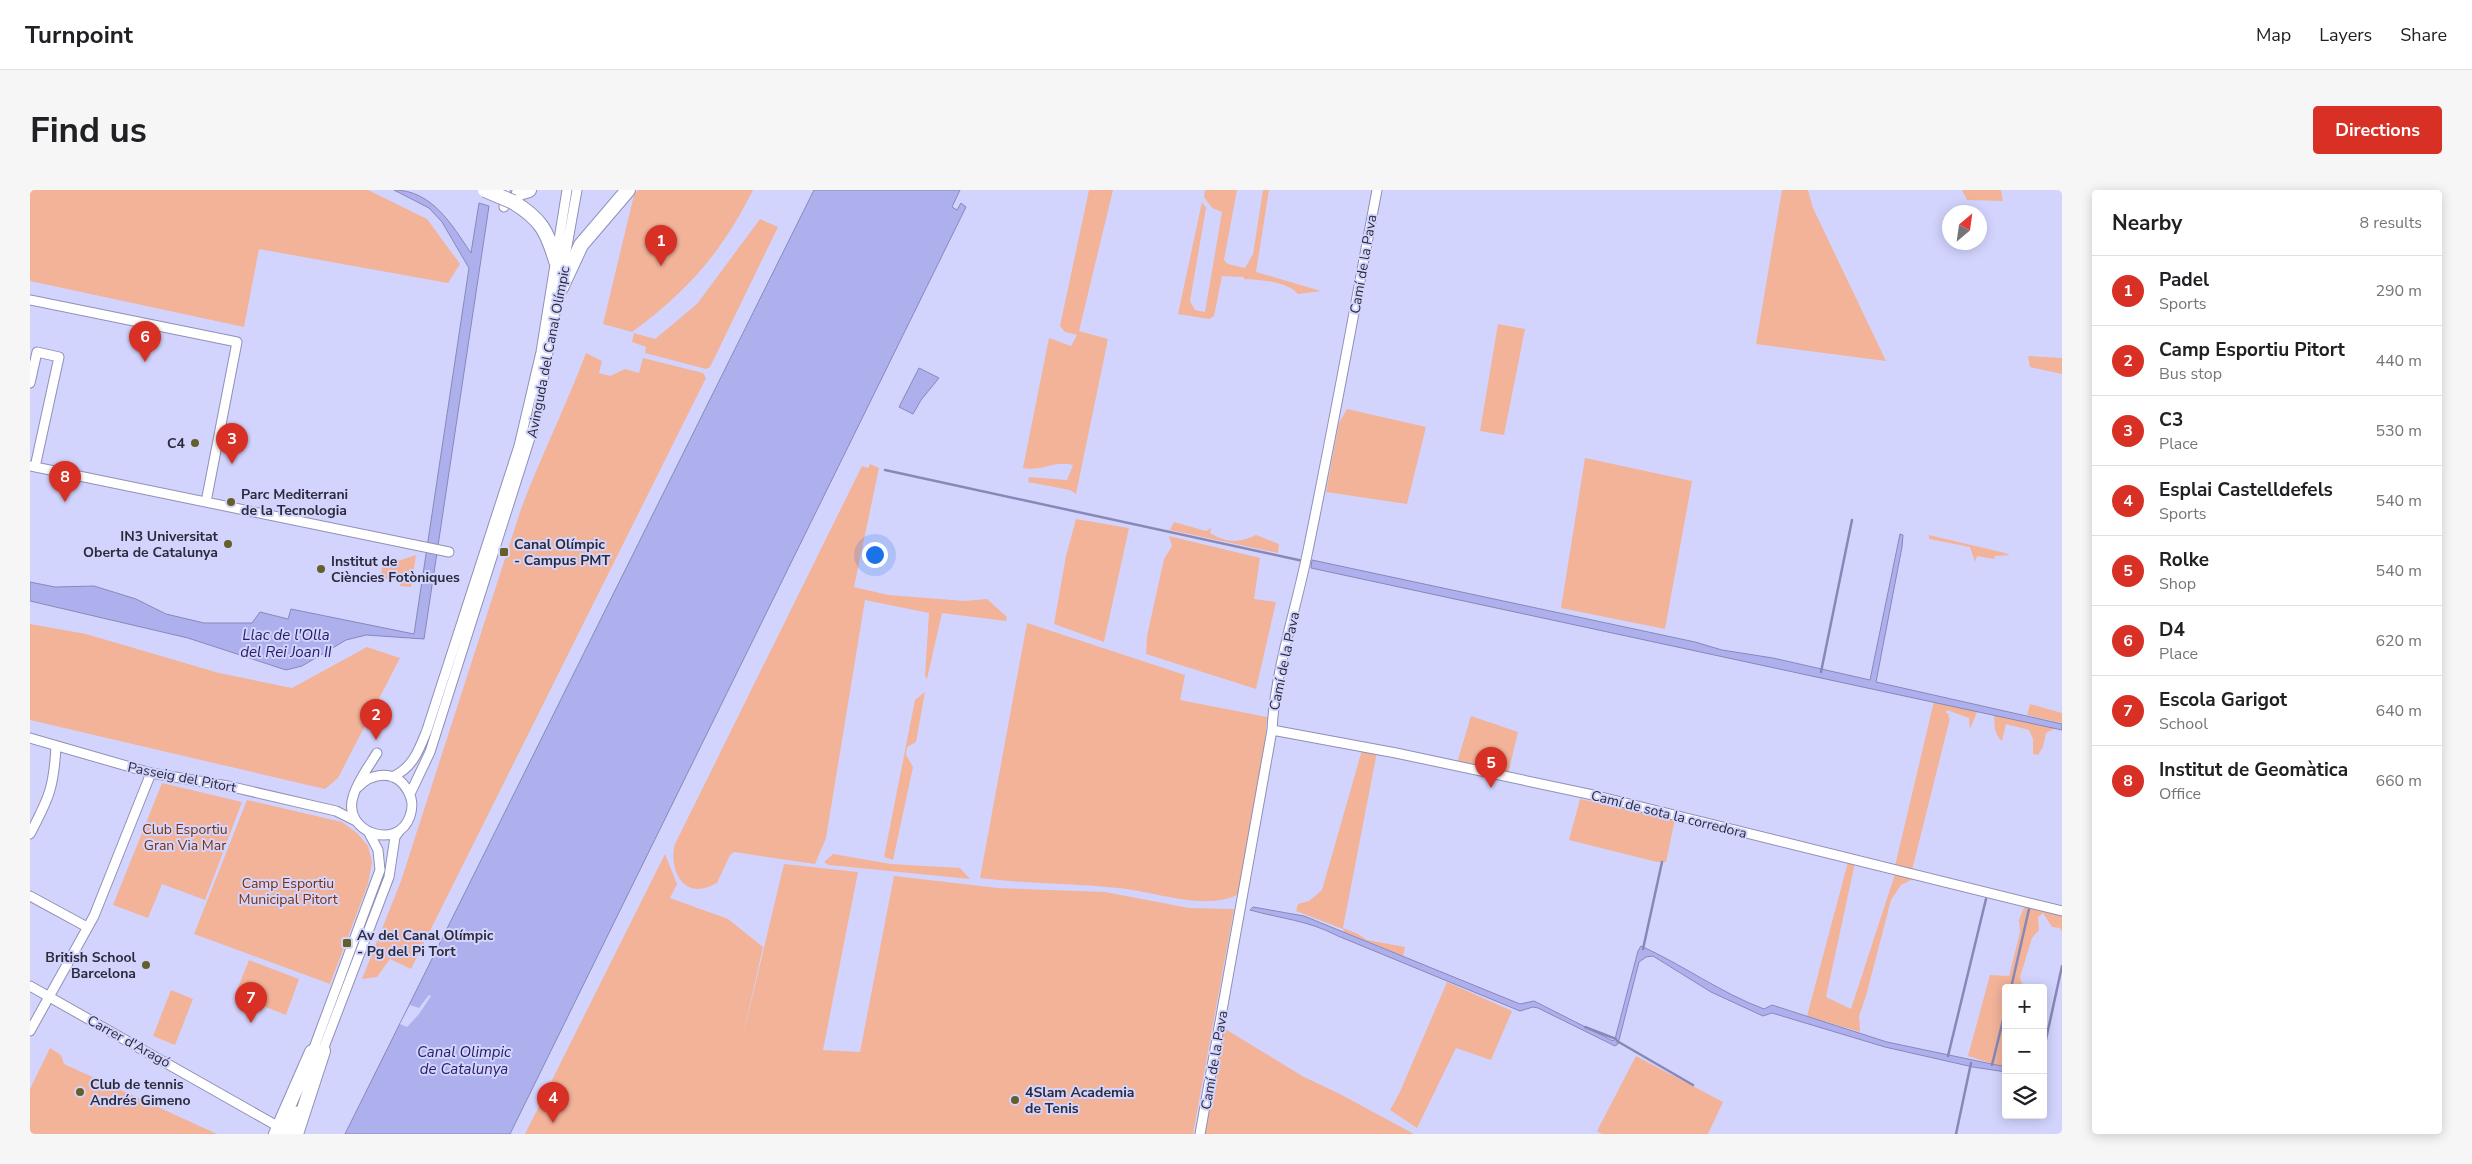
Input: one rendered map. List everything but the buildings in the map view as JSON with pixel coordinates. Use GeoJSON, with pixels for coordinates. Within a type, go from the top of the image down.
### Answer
{"type":"FeatureCollection","features":[{"type":"Feature","properties":{"kind":"highway"},"geometry":{"type":"LineString","coordinates":[[485,190],[512,195],[543,225],[556,262]]}},
{"type":"Feature","properties":{"kind":"highway"},"geometry":{"type":"LineString","coordinates":[[561,288],[581,245],[628,190]]}},
{"type":"Feature","properties":{"kind":"highway"},"geometry":{"type":"LineString","coordinates":[[281,1132],[317,1051]]}},
{"type":"Feature","properties":{"kind":"highway"},"geometry":{"type":"LineString","coordinates":[[296,1134],[317,1051]]}},
{"type":"Feature","properties":{"kind":"street","name":"Avinguda del Canal Olímpic"},"geometry":{"type":"LineString","coordinates":[[387,776],[407,769],[417,754],[519,446],[530,399],[556,262],[567,190]]}},
{"type":"Feature","properties":{"kind":"street","name":"Avinguda del Canal Olímpic"},"geometry":{"type":"LineString","coordinates":[[410,794],[430,752],[526,456],[540,401],[577,190]]}},
{"type":"Feature","properties":{"kind":"street","name":"Camí de la Pava"},"geometry":{"type":"LineString","coordinates":[[1200,1134],[1272,730],[1273,704],[1303,575],[1338,403],[1376,190]]}},
{"type":"Feature","properties":{"kind":"street"},"geometry":{"type":"LineString","coordinates":[[30,300],[237,342],[206,502]]}},
{"type":"Feature","properties":{"kind":"street"},"geometry":{"type":"LineString","coordinates":[[30,383],[37,352],[59,357],[33,466],[446,551]]}},
{"type":"Feature","properties":{"kind":"street","name":"Camí de sota la corredora"},"geometry":{"type":"LineString","coordinates":[[1272,730],[1396,753],[1593,795],[2062,911]]}},
{"type":"Feature","properties":{"kind":"street","name":"Passeig del Pitort"},"geometry":{"type":"LineString","coordinates":[[30,738],[151,773],[228,786],[336,811],[356,821]]}},
{"type":"Feature","properties":{"kind":"street"},"geometry":{"type":"LineString","coordinates":[[30,834],[49,797],[54,778],[56,746]]}},
{"type":"Feature","properties":{"kind":"street"},"geometry":{"type":"LineString","coordinates":[[377,753],[376,768],[405,785],[410,794],[413,808],[408,822],[395,838],[389,877],[317,1051],[380,870],[378,850],[368,832],[356,821],[351,808],[357,788],[377,753]]}},
{"type":"Feature","properties":{"kind":"street"},"geometry":{"type":"LineString","coordinates":[[30,1031],[87,927],[120,853],[151,773]]}},
{"type":"Feature","properties":{"kind":"street"},"geometry":{"type":"LineString","coordinates":[[357,788],[371,777],[387,776]]}},
{"type":"Feature","properties":{"kind":"street"},"geometry":{"type":"LineString","coordinates":[[336,811],[344,808],[352,801]]}},
{"type":"Feature","properties":{"kind":"street"},"geometry":{"type":"LineString","coordinates":[[368,832],[384,836],[400,830]]}},
{"type":"Feature","properties":{"kind":"street"},"geometry":{"type":"LineString","coordinates":[[30,896],[87,927]]}},
{"type":"Feature","properties":{"kind":"street","name":"Carrer d'Aragó"},"geometry":{"type":"LineString","coordinates":[[30,986],[281,1132]]}},
{"type":"Feature","properties":{"kind":"green space"},"geometry":{"type":"Polygon","coordinates":[[[30,190],[368,190],[427,219],[460,264],[448,283],[259,249],[244,327],[30,281],[30,190]]]}},
{"type":"Feature","properties":{"kind":"green space"},"geometry":{"type":"Polygon","coordinates":[[[638,190],[753,190],[729,233],[702,269],[670,301],[632,332],[603,324],[634,195],[638,190]]]}},
{"type":"Feature","properties":{"kind":"green space"},"geometry":{"type":"Polygon","coordinates":[[[1089,190],[1113,190],[1079,331],[1108,339],[1076,494],[1070,490],[1028,482],[1029,477],[1067,480],[1073,465],[1060,464],[1036,469],[1023,468],[1049,338],[1071,346],[1077,335],[1065,332],[1060,326],[1089,190]]]}},
{"type":"Feature","properties":{"kind":"green space"},"geometry":{"type":"Polygon","coordinates":[[[1205,190],[1237,190],[1224,260],[1228,264],[1245,268],[1253,254],[1263,190],[1269,190],[1256,272],[1321,291],[1298,294],[1287,286],[1273,282],[1244,279],[1244,277],[1222,276],[1214,316],[1209,319],[1178,314],[1202,202],[1206,208],[1190,301],[1195,310],[1205,312],[1222,212],[1212,208],[1204,197],[1205,190]]]}},
{"type":"Feature","properties":{"kind":"green space"},"geometry":{"type":"Polygon","coordinates":[[[1782,190],[1808,190],[1813,208],[1886,361],[1756,344],[1782,190]]]}},
{"type":"Feature","properties":{"kind":"green space"},"geometry":{"type":"Polygon","coordinates":[[[1962,190],[2001,190],[2003,201],[1967,200],[1962,190]]]}},
{"type":"Feature","properties":{"kind":"green space"},"geometry":{"type":"Polygon","coordinates":[[[760,219],[778,227],[710,367],[706,369],[645,353],[646,347],[632,342],[634,333],[655,339],[697,304],[760,219]]]}},
{"type":"Feature","properties":{"kind":"green space"},"geometry":{"type":"Polygon","coordinates":[[[1498,324],[1525,329],[1504,435],[1480,431],[1498,324]]]}},
{"type":"Feature","properties":{"kind":"green space"},"geometry":{"type":"Polygon","coordinates":[[[586,353],[602,361],[599,373],[610,376],[625,369],[639,373],[643,358],[703,373],[706,378],[411,969],[390,959],[377,977],[362,979],[401,881],[521,509],[586,353]]]}},
{"type":"Feature","properties":{"kind":"green space"},"geometry":{"type":"Polygon","coordinates":[[[2028,356],[2062,358],[2062,374],[2030,367],[2028,356]]]}},
{"type":"Feature","properties":{"kind":"green space"},"geometry":{"type":"Polygon","coordinates":[[[1347,409],[1426,427],[1407,504],[1326,492],[1339,423],[1347,409]]]}},
{"type":"Feature","properties":{"kind":"green space"},"geometry":{"type":"Polygon","coordinates":[[[1585,458],[1692,481],[1665,629],[1561,608],[1585,458]]]}},
{"type":"Feature","properties":{"kind":"green space"},"geometry":{"type":"Polygon","coordinates":[[[870,464],[879,468],[854,587],[888,595],[965,601],[987,599],[1007,617],[1006,621],[942,613],[927,679],[925,676],[929,613],[865,600],[826,838],[815,864],[734,852],[730,855],[717,883],[697,889],[690,887],[679,879],[676,872],[673,858],[675,844],[862,466],[868,468],[870,464]]]}},
{"type":"Feature","properties":{"kind":"green space"},"geometry":{"type":"Polygon","coordinates":[[[1076,519],[1129,528],[1104,642],[1054,624],[1066,556],[1076,519]]]}},
{"type":"Feature","properties":{"kind":"green space"},"geometry":{"type":"Polygon","coordinates":[[[1174,522],[1206,531],[1211,528],[1210,533],[1222,539],[1233,541],[1239,541],[1256,535],[1279,544],[1278,553],[1170,530],[1174,522]]]}},
{"type":"Feature","properties":{"kind":"green space"},"geometry":{"type":"Polygon","coordinates":[[[1929,535],[2010,555],[1995,556],[1994,559],[1977,556],[1975,562],[1970,547],[1929,539],[1929,535]]]}},
{"type":"Feature","properties":{"kind":"green space"},"geometry":{"type":"Polygon","coordinates":[[[1169,536],[1260,558],[1254,599],[1276,602],[1256,689],[1146,654],[1147,636],[1164,559],[1172,546],[1169,536]]]}},
{"type":"Feature","properties":{"kind":"green space"},"geometry":{"type":"Polygon","coordinates":[[[416,555],[411,587],[400,586],[400,581],[381,578],[382,566],[416,555]]]}},
{"type":"Feature","properties":{"kind":"green space"},"geometry":{"type":"Polygon","coordinates":[[[1027,623],[1185,675],[1180,700],[1267,717],[1264,754],[1239,894],[1226,899],[1196,901],[1118,888],[980,878],[1027,623]]]}},
{"type":"Feature","properties":{"kind":"green space"},"geometry":{"type":"Polygon","coordinates":[[[30,624],[86,634],[219,673],[292,688],[367,647],[400,658],[338,778],[325,789],[30,720],[30,624]]]}},
{"type":"Feature","properties":{"kind":"green space"},"geometry":{"type":"Polygon","coordinates":[[[925,692],[916,742],[907,747],[906,755],[913,767],[893,860],[884,857],[915,700],[925,692]]]}},
{"type":"Feature","properties":{"kind":"green space"},"geometry":{"type":"Polygon","coordinates":[[[1934,701],[1978,710],[1970,729],[1969,718],[1947,710],[1946,713],[1949,714],[1948,717],[1950,718],[1912,870],[1895,866],[1934,701]]]}},
{"type":"Feature","properties":{"kind":"green space"},"geometry":{"type":"Polygon","coordinates":[[[2030,704],[2062,713],[2062,723],[2027,715],[2030,704]]]}},
{"type":"Feature","properties":{"kind":"green space"},"geometry":{"type":"Polygon","coordinates":[[[1994,714],[2056,728],[2046,733],[2043,747],[2038,755],[2033,754],[2033,739],[2029,730],[2006,724],[2002,741],[1996,732],[1994,714]]]}},
{"type":"Feature","properties":{"kind":"green space"},"geometry":{"type":"Polygon","coordinates":[[[1471,716],[1518,732],[1508,774],[1457,763],[1471,716]]]}},
{"type":"Feature","properties":{"kind":"green space"},"geometry":{"type":"Polygon","coordinates":[[[1362,750],[1377,752],[1343,928],[1367,940],[1405,947],[1403,956],[1344,932],[1343,929],[1296,911],[1298,904],[1309,901],[1322,890],[1362,750]]]}},
{"type":"Feature","properties":{"kind":"green space","name":"Club Esportiu Gran Via Mar"},"geometry":{"type":"Polygon","coordinates":[[[162,783],[242,802],[205,900],[162,884],[148,918],[113,905],[162,783]]]}},
{"type":"Feature","properties":{"kind":"green space"},"geometry":{"type":"Polygon","coordinates":[[[1580,799],[1675,819],[1666,862],[1657,862],[1569,840],[1580,799]]]}},
{"type":"Feature","properties":{"kind":"green space","name":"Camp Esportiu Municipal Pitort"},"geometry":{"type":"Polygon","coordinates":[[[247,800],[342,822],[357,833],[368,846],[372,862],[368,884],[330,984],[194,934],[247,800]]]}},
{"type":"Feature","properties":{"kind":"green space"},"geometry":{"type":"Polygon","coordinates":[[[665,854],[677,884],[670,898],[728,919],[763,947],[741,1044],[784,864],[858,872],[823,1050],[860,1052],[894,876],[998,888],[1105,892],[1189,908],[1234,909],[1193,1134],[525,1134],[665,854]]]}},
{"type":"Feature","properties":{"kind":"green space"},"geometry":{"type":"Polygon","coordinates":[[[833,854],[891,864],[960,868],[970,879],[829,865],[824,862],[833,854]]]}},
{"type":"Feature","properties":{"kind":"green space"},"geometry":{"type":"Polygon","coordinates":[[[1848,862],[1855,863],[1826,997],[1851,1009],[1895,874],[1913,879],[1901,885],[1891,900],[1859,1016],[1860,1032],[1807,1016],[1848,862]]]}},
{"type":"Feature","properties":{"kind":"green space"},"geometry":{"type":"Polygon","coordinates":[[[2025,905],[2062,915],[2062,932],[2060,928],[2052,927],[2043,913],[2038,917],[2039,930],[2032,938],[2020,977],[2023,984],[2002,984],[2002,1067],[1968,1056],[1990,975],[2009,976],[2020,932],[2019,920],[2025,905]]]}},
{"type":"Feature","properties":{"kind":"green space"},"geometry":{"type":"Polygon","coordinates":[[[249,960],[299,979],[286,1015],[235,995],[249,960]]]}},
{"type":"Feature","properties":{"kind":"green space"},"geometry":{"type":"Polygon","coordinates":[[[1447,982],[1512,1011],[1491,1060],[1456,1048],[1417,1128],[1390,1110],[1399,1094],[1447,982]]]}},
{"type":"Feature","properties":{"kind":"green space"},"geometry":{"type":"Polygon","coordinates":[[[171,990],[193,999],[175,1045],[153,1036],[171,990]]]}},
{"type":"Feature","properties":{"kind":"green space"},"geometry":{"type":"Polygon","coordinates":[[[1222,1027],[1304,1077],[1414,1134],[1203,1134],[1222,1027]]]}},
{"type":"Feature","properties":{"kind":"green space","name":"Club de tennis Andrés Gimeno"},"geometry":{"type":"Polygon","coordinates":[[[50,1048],[61,1055],[64,1064],[217,1134],[30,1134],[30,1089],[50,1048]]]}},
{"type":"Feature","properties":{"kind":"green space"},"geometry":{"type":"Polygon","coordinates":[[[1636,1056],[1723,1102],[1708,1134],[1602,1134],[1597,1131],[1636,1056]]]}},
{"type":"Feature","properties":{"kind":"water","name":"Llac de l'Olla del Rei Joan II"},"geometry":{"type":"Polygon","coordinates":[[[394,190],[419,196],[440,211],[471,253],[479,203],[489,206],[424,639],[366,635],[346,640],[302,666],[286,670],[188,638],[30,601],[30,582],[55,587],[94,586],[136,599],[166,614],[204,623],[252,623],[260,612],[288,619],[291,609],[414,634],[469,268],[442,222],[429,208],[394,190]]]}},
{"type":"Feature","properties":{"kind":"water","name":"Canal Olimpic de Catalunya"},"geometry":{"type":"Polygon","coordinates":[[[814,190],[960,190],[952,207],[957,210],[961,203],[966,207],[510,1134],[345,1134],[814,190]]]}},
{"type":"Feature","properties":{"kind":"water"},"geometry":{"type":"Polygon","coordinates":[[[919,368],[939,378],[921,400],[913,414],[899,407],[919,368]]]}},
{"type":"Feature","properties":{"kind":"water"},"geometry":{"type":"Polygon","coordinates":[[[1900,534],[1903,535],[1902,547],[1876,682],[2062,724],[2062,730],[1311,568],[1312,560],[1695,642],[1722,650],[1773,658],[1870,680],[1900,534]]]}},
{"type":"Feature","properties":{"kind":"water"},"geometry":{"type":"Polygon","coordinates":[[[1253,907],[1304,916],[1520,1004],[1534,1001],[1613,1041],[1641,946],[1733,995],[1764,1009],[1772,1005],[1887,1042],[2002,1066],[2002,1071],[1973,1067],[1885,1047],[1772,1013],[1763,1016],[1711,992],[1653,956],[1646,957],[1639,962],[1618,1044],[1615,1046],[1538,1008],[1533,1007],[1520,1011],[1327,931],[1305,923],[1250,910],[1253,907]]]}},
{"type":"Feature","properties":{"kind":"pier"},"geometry":{"type":"Polygon","coordinates":[[[429,995],[431,996],[419,1014],[407,1027],[400,1024],[410,1005],[419,1008],[429,995]]]}},
{"type":"Feature","properties":{"kind":"waterway"},"geometry":{"type":"LineString","coordinates":[[885,470],[1303,561]]}},
{"type":"Feature","properties":{"kind":"waterway"},"geometry":{"type":"LineString","coordinates":[[1821,672],[1852,520]]}},
{"type":"Feature","properties":{"kind":"waterway"},"geometry":{"type":"LineString","coordinates":[[1643,949],[1662,862]]}},
{"type":"Feature","properties":{"kind":"waterway"},"geometry":{"type":"LineString","coordinates":[[1948,1056],[1986,899]]}},
{"type":"Feature","properties":{"kind":"waterway"},"geometry":{"type":"LineString","coordinates":[[2012,984],[2029,909]]}},
{"type":"Feature","properties":{"kind":"waterway"},"geometry":{"type":"LineString","coordinates":[[2047,1035],[2062,966]]}},
{"type":"Feature","properties":{"kind":"waterway"},"geometry":{"type":"LineString","coordinates":[[1992,1065],[2002,1024]]}},
{"type":"Feature","properties":{"kind":"waterway"},"geometry":{"type":"LineString","coordinates":[[1585,1027],[1616,1039]]}},
{"type":"Feature","properties":{"kind":"waterway"},"geometry":{"type":"LineString","coordinates":[[1617,1041],[1693,1085]]}},
{"type":"Feature","properties":{"kind":"waterway"},"geometry":{"type":"LineString","coordinates":[[1956,1134],[1971,1063]]}},
{"type":"Feature","properties":{"kind":"place","name":"Padel"},"geometry":{"type":"Point","coordinates":[661,266]}},
{"type":"Feature","properties":{"kind":"place","name":"D4"},"geometry":{"type":"Point","coordinates":[145,362]}},
{"type":"Feature","properties":{"kind":"place","name":"C4"},"geometry":{"type":"Point","coordinates":[195,443]}},
{"type":"Feature","properties":{"kind":"place","name":"C3"},"geometry":{"type":"Point","coordinates":[232,464]}},
{"type":"Feature","properties":{"kind":"place","name":"Institut de Geomàtica"},"geometry":{"type":"Point","coordinates":[65,502]}},
{"type":"Feature","properties":{"kind":"place","name":"Parc Mediterrani de la Tecnologia"},"geometry":{"type":"Point","coordinates":[231,502]}},
{"type":"Feature","properties":{"kind":"place","name":"IN3 Universitat Oberta de Catalunya"},"geometry":{"type":"Point","coordinates":[228,544]}},
{"type":"Feature","properties":{"kind":"place","name":"Canal Olímpic - Campus PMT"},"geometry":{"type":"Point","coordinates":[504,552]}},
{"type":"Feature","properties":{"kind":"place","name":"Institut de Ciències Fotòniques"},"geometry":{"type":"Point","coordinates":[321,569]}},
{"type":"Feature","properties":{"kind":"place","name":"Camp Esportiu Pitort"},"geometry":{"type":"Point","coordinates":[376,740]}},
{"type":"Feature","properties":{"kind":"place","name":"Rolke"},"geometry":{"type":"Point","coordinates":[1491,788]}},
{"type":"Feature","properties":{"kind":"place","name":"Av del Canal Olímpic - Pg del Pi Tort"},"geometry":{"type":"Point","coordinates":[347,943]}},
{"type":"Feature","properties":{"kind":"place","name":"British School Barcelona"},"geometry":{"type":"Point","coordinates":[146,965]}},
{"type":"Feature","properties":{"kind":"place","name":"Escola Garigot"},"geometry":{"type":"Point","coordinates":[251,1023]}},
{"type":"Feature","properties":{"kind":"place","name":"Club de tennis Andrés Gimeno"},"geometry":{"type":"Point","coordinates":[80,1092]}},
{"type":"Feature","properties":{"kind":"place","name":"4Slam Academia de Tenis"},"geometry":{"type":"Point","coordinates":[1015,1100]}},
{"type":"Feature","properties":{"kind":"place","name":"Esplai Castelldefels"},"geometry":{"type":"Point","coordinates":[553,1123]}}]}
